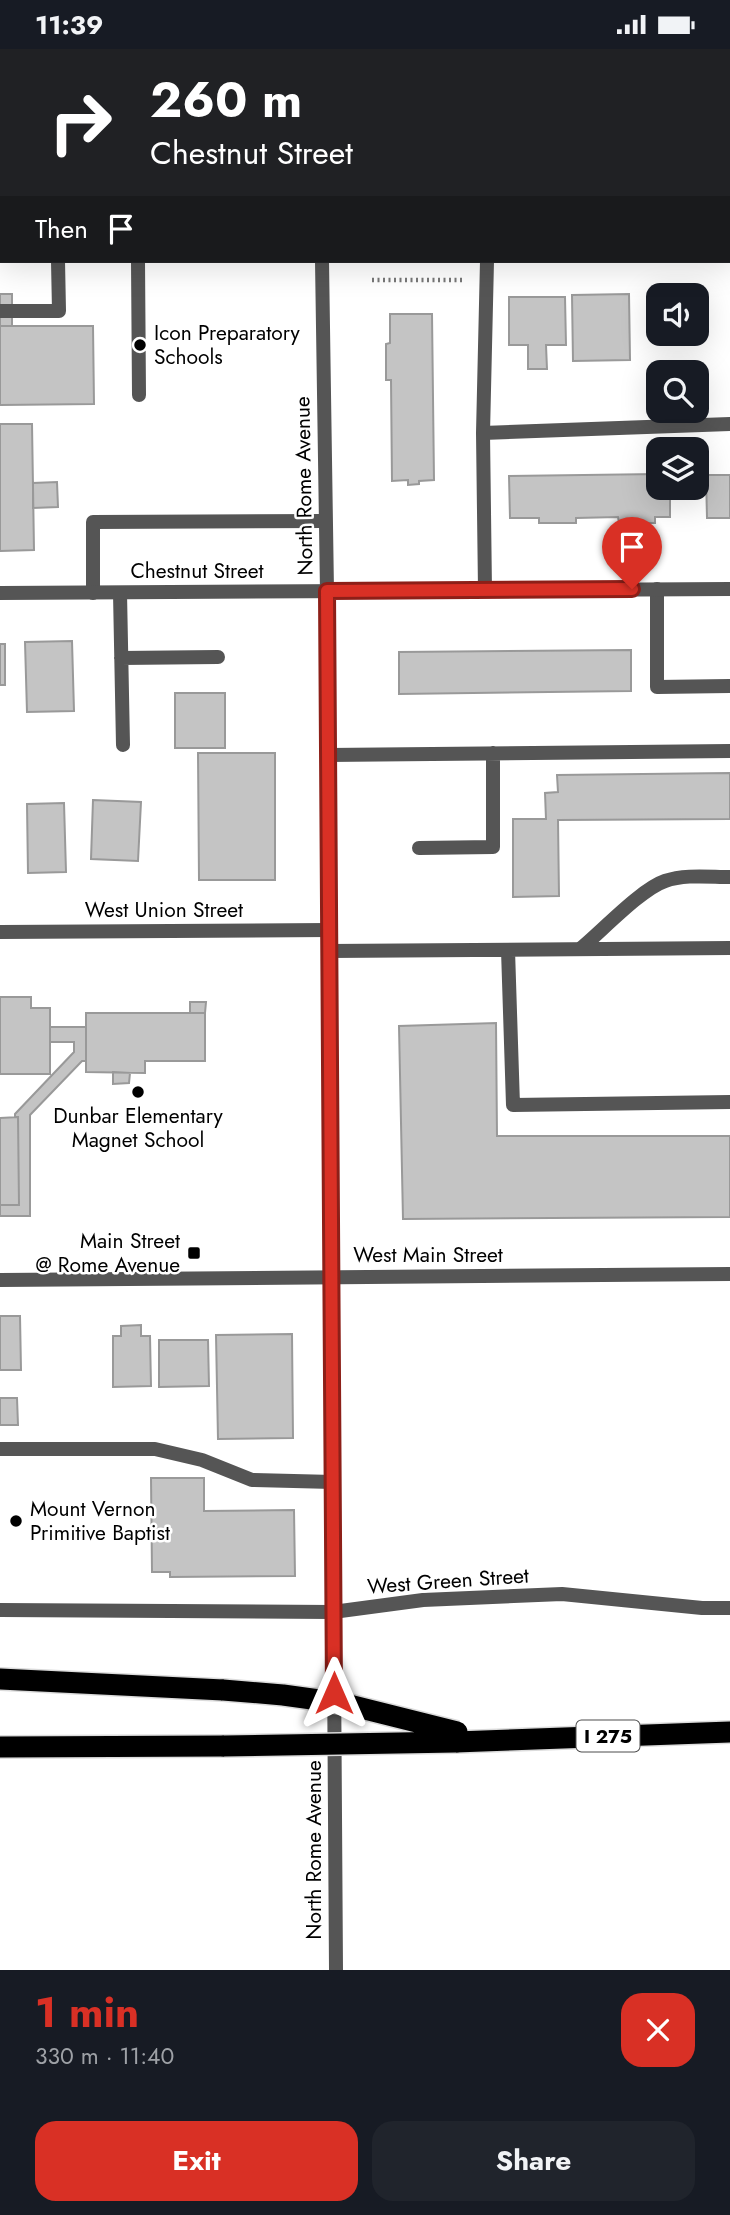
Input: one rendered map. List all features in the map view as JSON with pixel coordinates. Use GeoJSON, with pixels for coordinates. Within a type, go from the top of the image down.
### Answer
{"type":"FeatureCollection","features":[{"type":"Feature","properties":{"kind":"highway"},"geometry":{"type":"LineString","coordinates":[[0,1679],[283,1695],[341,1703],[457,1737]]}},
{"type":"Feature","properties":{"kind":"highway","name":"I 275"},"geometry":{"type":"LineString","coordinates":[[0,1747],[224,1746],[457,1737],[485,1741],[730,1732]]}},
{"type":"Feature","properties":{"kind":"street"},"geometry":{"type":"LineString","coordinates":[[0,311],[59,311],[58,263]]}},
{"type":"Feature","properties":{"kind":"street"},"geometry":{"type":"LineString","coordinates":[[138,263],[139,394]]}},
{"type":"Feature","properties":{"kind":"street","name":"North Rome Avenue"},"geometry":{"type":"LineString","coordinates":[[322,263],[330,951],[336,1970]]}},
{"type":"Feature","properties":{"kind":"street"},"geometry":{"type":"LineString","coordinates":[[485,590],[483,433],[487,263]]}},
{"type":"Feature","properties":{"kind":"street"},"geometry":{"type":"LineString","coordinates":[[483,433],[730,424]]}},
{"type":"Feature","properties":{"kind":"street"},"geometry":{"type":"LineString","coordinates":[[93,593],[93,522],[325,521]]}},
{"type":"Feature","properties":{"kind":"street"},"geometry":{"type":"LineString","coordinates":[[657,589],[657,687],[730,686]]}},
{"type":"Feature","properties":{"kind":"street","name":"Chestnut Street"},"geometry":{"type":"LineString","coordinates":[[0,593],[730,589]]}},
{"type":"Feature","properties":{"kind":"street"},"geometry":{"type":"LineString","coordinates":[[120,593],[122,745]]}},
{"type":"Feature","properties":{"kind":"street"},"geometry":{"type":"LineString","coordinates":[[121,658],[218,657]]}},
{"type":"Feature","properties":{"kind":"street"},"geometry":{"type":"LineString","coordinates":[[328,755],[730,751]]}},
{"type":"Feature","properties":{"kind":"street"},"geometry":{"type":"LineString","coordinates":[[419,848],[493,847],[492,753]]}},
{"type":"Feature","properties":{"kind":"street"},"geometry":{"type":"LineString","coordinates":[[580,949],[641,896],[664,881],[695,876],[730,877]]}},
{"type":"Feature","properties":{"kind":"street","name":"West Union Street"},"geometry":{"type":"LineString","coordinates":[[0,933],[329,930]]}},
{"type":"Feature","properties":{"kind":"street"},"geometry":{"type":"LineString","coordinates":[[330,951],[730,948]]}},
{"type":"Feature","properties":{"kind":"street"},"geometry":{"type":"LineString","coordinates":[[508,950],[513,1105],[730,1103]]}},
{"type":"Feature","properties":{"kind":"street","name":"West Main Street"},"geometry":{"type":"LineString","coordinates":[[0,1280],[730,1275]]}},
{"type":"Feature","properties":{"kind":"street"},"geometry":{"type":"LineString","coordinates":[[0,1449],[155,1449],[202,1459],[252,1480],[333,1482]]}},
{"type":"Feature","properties":{"kind":"street","name":"West Green Street"},"geometry":{"type":"LineString","coordinates":[[0,1610],[334,1612],[423,1600],[562,1594],[702,1608],[730,1608]]}},
{"type":"Feature","properties":{"kind":"path"},"geometry":{"type":"LineString","coordinates":[[372,280],[466,279]]}},
{"type":"Feature","properties":{"kind":"building"},"geometry":{"type":"Polygon","coordinates":[[[0,294],[12,294],[12,326],[0,326],[0,294]]]}},
{"type":"Feature","properties":{"kind":"building"},"geometry":{"type":"Polygon","coordinates":[[[629,294],[630,360],[573,361],[572,295],[629,294]]]}},
{"type":"Feature","properties":{"kind":"building"},"geometry":{"type":"Polygon","coordinates":[[[509,297],[565,297],[566,345],[546,345],[547,369],[528,369],[528,345],[509,345],[509,297]]]}},
{"type":"Feature","properties":{"kind":"building"},"geometry":{"type":"Polygon","coordinates":[[[390,314],[432,314],[434,480],[419,481],[419,484],[408,485],[408,480],[392,481],[391,380],[386,380],[386,344],[390,343],[390,314]]]}},
{"type":"Feature","properties":{"kind":"building"},"geometry":{"type":"Polygon","coordinates":[[[0,326],[93,326],[94,404],[0,405],[0,326]]]}},
{"type":"Feature","properties":{"kind":"building"},"geometry":{"type":"Polygon","coordinates":[[[0,424],[32,424],[34,550],[0,551],[0,424]]]}},
{"type":"Feature","properties":{"kind":"building"},"geometry":{"type":"Polygon","coordinates":[[[646,474],[646,500],[670,500],[670,517],[655,517],[655,523],[619,523],[618,517],[576,518],[576,523],[539,523],[539,518],[510,518],[509,476],[646,474]]]}},
{"type":"Feature","properties":{"kind":"building"},"geometry":{"type":"Polygon","coordinates":[[[709,475],[730,475],[730,518],[707,518],[709,475]]]}},
{"type":"Feature","properties":{"kind":"building"},"geometry":{"type":"Polygon","coordinates":[[[57,482],[58,507],[33,508],[33,483],[57,482]]]}},
{"type":"Feature","properties":{"kind":"building"},"geometry":{"type":"Polygon","coordinates":[[[72,641],[74,711],[27,712],[25,642],[72,641]]]}},
{"type":"Feature","properties":{"kind":"building"},"geometry":{"type":"Polygon","coordinates":[[[0,644],[5,644],[5,685],[0,685],[0,644]]]}},
{"type":"Feature","properties":{"kind":"building"},"geometry":{"type":"Polygon","coordinates":[[[631,650],[631,691],[399,694],[399,652],[631,650]]]}},
{"type":"Feature","properties":{"kind":"building"},"geometry":{"type":"Polygon","coordinates":[[[175,693],[225,693],[225,748],[175,748],[175,693]]]}},
{"type":"Feature","properties":{"kind":"building"},"geometry":{"type":"Polygon","coordinates":[[[198,753],[275,753],[275,880],[199,880],[198,753]]]}},
{"type":"Feature","properties":{"kind":"building"},"geometry":{"type":"Polygon","coordinates":[[[730,773],[730,819],[558,820],[559,896],[513,897],[513,819],[546,819],[545,793],[558,792],[557,775],[730,773]]]}},
{"type":"Feature","properties":{"kind":"building"},"geometry":{"type":"Polygon","coordinates":[[[93,800],[141,802],[138,861],[91,859],[93,800]]]}},
{"type":"Feature","properties":{"kind":"building"},"geometry":{"type":"Polygon","coordinates":[[[64,803],[66,872],[28,873],[27,804],[64,803]]]}},
{"type":"Feature","properties":{"kind":"building"},"geometry":{"type":"Polygon","coordinates":[[[0,997],[31,997],[31,1008],[50,1008],[50,1074],[0,1074],[0,997]]]}},
{"type":"Feature","properties":{"kind":"building"},"geometry":{"type":"Polygon","coordinates":[[[190,1002],[206,1002],[205,1013],[190,1013],[190,1002]]]}},
{"type":"Feature","properties":{"kind":"building"},"geometry":{"type":"Polygon","coordinates":[[[86,1013],[205,1013],[205,1061],[145,1061],[145,1073],[86,1072],[86,1013]]]}},
{"type":"Feature","properties":{"kind":"building"},"geometry":{"type":"Polygon","coordinates":[[[496,1023],[497,1136],[730,1136],[730,1217],[403,1219],[399,1026],[496,1023]]]}},
{"type":"Feature","properties":{"kind":"building"},"geometry":{"type":"Polygon","coordinates":[[[50,1027],[86,1027],[86,1061],[82,1061],[30,1115],[30,1216],[0,1216],[0,1205],[19,1205],[18,1117],[15,1117],[15,1114],[74,1052],[74,1042],[50,1042],[50,1027]]]}},
{"type":"Feature","properties":{"kind":"building"},"geometry":{"type":"Polygon","coordinates":[[[113,1072],[130,1073],[129,1083],[113,1084],[113,1072]]]}},
{"type":"Feature","properties":{"kind":"building"},"geometry":{"type":"Polygon","coordinates":[[[18,1117],[19,1205],[0,1205],[0,1118],[18,1117]]]}},
{"type":"Feature","properties":{"kind":"building"},"geometry":{"type":"Polygon","coordinates":[[[0,1316],[20,1316],[21,1370],[0,1370],[0,1316]]]}},
{"type":"Feature","properties":{"kind":"building"},"geometry":{"type":"Polygon","coordinates":[[[141,1325],[141,1336],[150,1336],[151,1386],[113,1387],[113,1336],[121,1336],[121,1326],[141,1325]]]}},
{"type":"Feature","properties":{"kind":"building"},"geometry":{"type":"Polygon","coordinates":[[[292,1334],[293,1438],[218,1439],[216,1335],[292,1334]]]}},
{"type":"Feature","properties":{"kind":"building"},"geometry":{"type":"Polygon","coordinates":[[[159,1340],[208,1340],[209,1386],[159,1387],[159,1340]]]}},
{"type":"Feature","properties":{"kind":"building"},"geometry":{"type":"Polygon","coordinates":[[[0,1398],[17,1398],[18,1425],[0,1425],[0,1398]]]}},
{"type":"Feature","properties":{"kind":"building"},"geometry":{"type":"Polygon","coordinates":[[[151,1478],[204,1478],[204,1511],[294,1510],[295,1576],[170,1577],[170,1572],[152,1572],[151,1478]]]}},
{"type":"Feature","properties":{"kind":"place","name":"Icon Preparatory Schools"},"geometry":{"type":"Point","coordinates":[140,345]}},
{"type":"Feature","properties":{"kind":"place","name":"Dunbar Elementary Magnet School"},"geometry":{"type":"Point","coordinates":[138,1092]}},
{"type":"Feature","properties":{"kind":"place","name":"Main Street @ Rome Avenue"},"geometry":{"type":"Point","coordinates":[194,1253]}},
{"type":"Feature","properties":{"kind":"place","name":"Mount Vernon Primitive Baptist"},"geometry":{"type":"Point","coordinates":[16,1521]}},
{"type":"Feature","properties":{"kind":"route"},"geometry":{"type":"LineString","coordinates":[[334,1693],[327,591],[632,589]]}}]}
